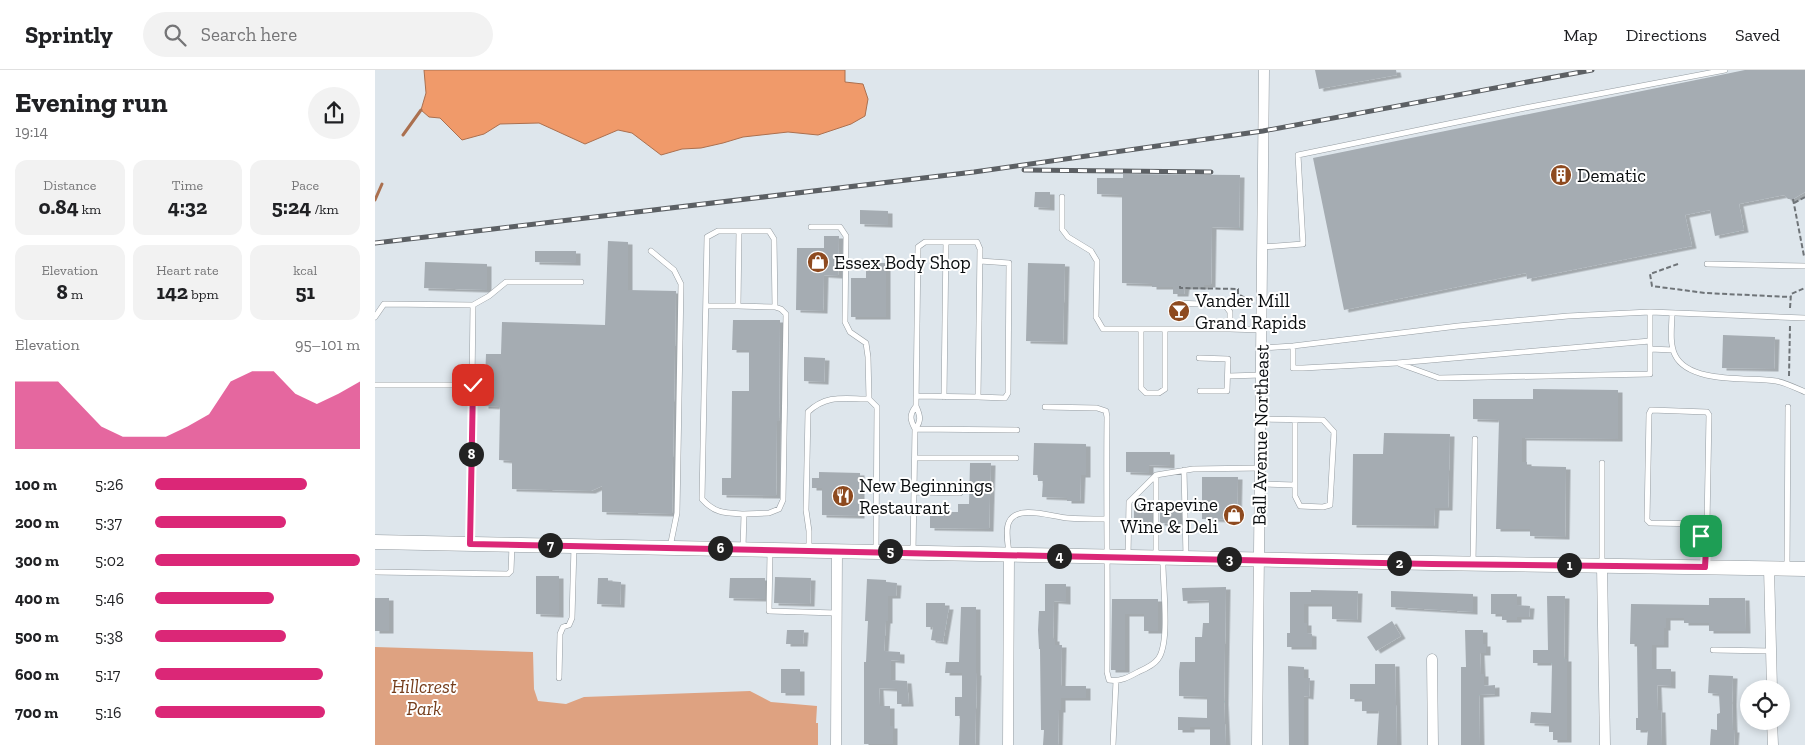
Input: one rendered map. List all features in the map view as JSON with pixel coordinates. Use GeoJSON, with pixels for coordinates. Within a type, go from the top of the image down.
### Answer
{"type":"FeatureCollection","features":[{"type":"Feature","properties":{"kind":"main road"},"geometry":{"type":"LineString","coordinates":[[375,542],[1805,569]]}},
{"type":"Feature","properties":{"kind":"street","name":"Ball Avenue Northeast"},"geometry":{"type":"LineString","coordinates":[[1257,745],[1264,70]]}},
{"type":"Feature","properties":{"kind":"street"},"geometry":{"type":"LineString","coordinates":[[835,745],[837,550]]}},
{"type":"Feature","properties":{"kind":"street"},"geometry":{"type":"LineString","coordinates":[[1008,745],[1009,554]]}},
{"type":"Feature","properties":{"kind":"street"},"geometry":{"type":"LineString","coordinates":[[1601,566],[1605,745]]}},
{"type":"Feature","properties":{"kind":"street"},"geometry":{"type":"LineString","coordinates":[[1769,568],[1771,680]]}},
{"type":"Feature","properties":{"kind":"street"},"geometry":{"type":"LineString","coordinates":[[1432,659],[1433,745]]}},
{"type":"Feature","properties":{"kind":"street"},"geometry":{"type":"LineString","coordinates":[[1772,730],[1773,745]]}},
{"type":"Feature","properties":{"kind":"lane"},"geometry":{"type":"LineString","coordinates":[[1262,248],[1303,244],[1298,156],[1525,108],[1725,70]]}},
{"type":"Feature","properties":{"kind":"lane"},"geometry":{"type":"LineString","coordinates":[[1062,197],[1062,229],[1068,236],[1091,251],[1097,261],[1096,317],[1103,329],[1230,328],[1261,330]]}},
{"type":"Feature","properties":{"kind":"lane"},"geometry":{"type":"LineString","coordinates":[[811,227],[840,227],[846,236],[845,322],[850,332],[865,343],[868,357],[869,399],[877,407],[876,551]]}},
{"type":"Feature","properties":{"kind":"lane"},"geometry":{"type":"LineString","coordinates":[[706,306],[775,307],[781,309],[786,314],[783,500],[779,509],[769,513],[744,514],[724,513],[710,508],[703,499],[707,237],[718,231],[769,230],[774,239],[775,307]]}},
{"type":"Feature","properties":{"kind":"lane"},"geometry":{"type":"LineString","coordinates":[[738,306],[739,231]]}},
{"type":"Feature","properties":{"kind":"lane"},"geometry":{"type":"LineString","coordinates":[[915,429],[920,423],[920,414],[916,406],[918,247],[925,242],[977,242],[981,249],[978,397]]}},
{"type":"Feature","properties":{"kind":"lane"},"geometry":{"type":"LineString","coordinates":[[944,397],[946,242]]}},
{"type":"Feature","properties":{"kind":"lane"},"geometry":{"type":"LineString","coordinates":[[651,251],[674,270],[681,284],[677,513],[670,547]]}},
{"type":"Feature","properties":{"kind":"lane"},"geometry":{"type":"LineString","coordinates":[[916,396],[1005,398],[1008,393],[1009,263],[980,261]]}},
{"type":"Feature","properties":{"kind":"lane"},"geometry":{"type":"LineString","coordinates":[[1707,264],[1805,266]]}},
{"type":"Feature","properties":{"kind":"lane"},"geometry":{"type":"LineString","coordinates":[[375,317],[384,304],[473,305],[489,296],[506,282],[581,282]]}},
{"type":"Feature","properties":{"kind":"lane"},"geometry":{"type":"LineString","coordinates":[[1176,303],[1225,305],[1230,312],[1230,328]]}},
{"type":"Feature","properties":{"kind":"lane"},"geometry":{"type":"LineString","coordinates":[[470,544],[473,305]]}},
{"type":"Feature","properties":{"kind":"lane"},"geometry":{"type":"LineString","coordinates":[[1397,363],[1439,378],[1650,374],[1650,312]]}},
{"type":"Feature","properties":{"kind":"lane"},"geometry":{"type":"LineString","coordinates":[[1672,312],[1673,350],[1682,365],[1703,374],[1778,382],[1788,384],[1805,392]]}},
{"type":"Feature","properties":{"kind":"lane"},"geometry":{"type":"LineString","coordinates":[[1261,348],[1568,316],[1672,312],[1805,318]]}},
{"type":"Feature","properties":{"kind":"lane"},"geometry":{"type":"LineString","coordinates":[[1141,330],[1141,388],[1146,393],[1159,393],[1165,390],[1165,329]]}},
{"type":"Feature","properties":{"kind":"lane"},"geometry":{"type":"LineString","coordinates":[[1293,346],[1293,368],[1397,363],[1650,341]]}},
{"type":"Feature","properties":{"kind":"lane"},"geometry":{"type":"LineString","coordinates":[[1650,350],[1673,350]]}},
{"type":"Feature","properties":{"kind":"lane"},"geometry":{"type":"LineString","coordinates":[[1199,358],[1228,359],[1229,376],[1227,392],[1199,391]]}},
{"type":"Feature","properties":{"kind":"lane"},"geometry":{"type":"LineString","coordinates":[[1229,376],[1261,374]]}},
{"type":"Feature","properties":{"kind":"lane"},"geometry":{"type":"LineString","coordinates":[[375,385],[473,385]]}},
{"type":"Feature","properties":{"kind":"lane"},"geometry":{"type":"LineString","coordinates":[[809,550],[806,510],[808,412],[816,404],[829,399],[869,399]]}},
{"type":"Feature","properties":{"kind":"lane"},"geometry":{"type":"LineString","coordinates":[[913,552],[915,429],[910,420],[911,413],[916,406]]}},
{"type":"Feature","properties":{"kind":"lane"},"geometry":{"type":"LineString","coordinates":[[1787,569],[1788,406]]}},
{"type":"Feature","properties":{"kind":"lane"},"geometry":{"type":"LineString","coordinates":[[1045,407],[1097,408],[1106,411],[1107,672],[1109,680],[1127,679],[1157,660],[1163,650],[1165,603],[1159,558],[1156,475]]}},
{"type":"Feature","properties":{"kind":"lane"},"geometry":{"type":"LineString","coordinates":[[1705,567],[1706,549],[1711,543],[1712,528],[1707,524],[1650,523],[1647,520],[1649,414],[1651,410],[1707,412],[1709,415],[1707,524],[1701,529],[1701,543],[1706,549]]}},
{"type":"Feature","properties":{"kind":"lane"},"geometry":{"type":"LineString","coordinates":[[1260,419],[1323,420],[1333,432],[1330,505],[1323,507],[1300,506],[1295,496],[1295,420]]}},
{"type":"Feature","properties":{"kind":"lane"},"geometry":{"type":"LineString","coordinates":[[915,429],[1017,430]]}},
{"type":"Feature","properties":{"kind":"lane"},"geometry":{"type":"LineString","coordinates":[[1473,564],[1475,439]]}},
{"type":"Feature","properties":{"kind":"lane"},"geometry":{"type":"LineString","coordinates":[[915,458],[1016,458]]}},
{"type":"Feature","properties":{"kind":"lane"},"geometry":{"type":"LineString","coordinates":[[1601,566],[1602,463]]}},
{"type":"Feature","properties":{"kind":"lane"},"geometry":{"type":"LineString","coordinates":[[1128,557],[1129,502],[1156,475],[1184,470],[1259,468]]}},
{"type":"Feature","properties":{"kind":"lane"},"geometry":{"type":"LineString","coordinates":[[1184,470],[1186,558]]}},
{"type":"Feature","properties":{"kind":"lane"},"geometry":{"type":"LineString","coordinates":[[1259,484],[1295,485]]}},
{"type":"Feature","properties":{"kind":"lane"},"geometry":{"type":"LineString","coordinates":[[914,492],[960,493]]}},
{"type":"Feature","properties":{"kind":"lane"},"geometry":{"type":"LineString","coordinates":[[1009,554],[1008,523],[1020,513],[1045,513],[1065,518],[1106,519]]}},
{"type":"Feature","properties":{"kind":"lane"},"geometry":{"type":"LineString","coordinates":[[743,549],[744,514]]}},
{"type":"Feature","properties":{"kind":"lane"},"geometry":{"type":"LineString","coordinates":[[375,572],[507,574],[511,571],[512,544]]}},
{"type":"Feature","properties":{"kind":"lane"},"geometry":{"type":"LineString","coordinates":[[559,678],[560,634],[563,627],[569,625],[572,618],[573,546]]}},
{"type":"Feature","properties":{"kind":"lane"},"geometry":{"type":"LineString","coordinates":[[770,549],[769,612],[837,613]]}},
{"type":"Feature","properties":{"kind":"lane"},"geometry":{"type":"LineString","coordinates":[[1713,650],[1771,651]]}},
{"type":"Feature","properties":{"kind":"lane"},"geometry":{"type":"LineString","coordinates":[[1113,745],[1116,681]]}},
{"type":"Feature","properties":{"kind":"path"},"geometry":{"type":"LineString","coordinates":[[1793,203],[1805,198]]}},
{"type":"Feature","properties":{"kind":"path"},"geometry":{"type":"LineString","coordinates":[[1793,199],[1805,256]]}},
{"type":"Feature","properties":{"kind":"path"},"geometry":{"type":"LineString","coordinates":[[1678,264],[1650,274],[1652,286],[1705,293],[1790,297]]}},
{"type":"Feature","properties":{"kind":"path"},"geometry":{"type":"LineString","coordinates":[[1180,286],[1180,288],[1238,289],[1238,294],[1245,298]]}},
{"type":"Feature","properties":{"kind":"path"},"geometry":{"type":"LineString","coordinates":[[1788,384],[1790,297],[1791,294],[1805,288]]}},
{"type":"Feature","properties":{"kind":"green space","name":"Hillcrest Park"},"geometry":{"type":"Polygon","coordinates":[[[375,647],[533,652],[534,689],[538,701],[566,704],[584,697],[750,691],[771,702],[817,706],[818,745],[375,745],[375,647]]]}},
{"type":"Feature","properties":{"kind":"shaded area"},"geometry":{"type":"Polygon","coordinates":[[[424,70],[845,70],[845,82],[863,84],[868,99],[865,116],[851,124],[818,135],[788,132],[743,137],[701,148],[682,149],[661,155],[632,133],[618,130],[585,144],[539,123],[500,124],[484,134],[462,140],[440,118],[429,117],[421,110],[426,93],[424,70]]]}},
{"type":"Feature","properties":{"kind":"building"},"geometry":{"type":"Polygon","coordinates":[[[1315,70],[1396,70],[1397,75],[1319,89],[1315,70]]]}},
{"type":"Feature","properties":{"kind":"building","name":"Dematic"},"geometry":{"type":"Polygon","coordinates":[[[1745,70],[1805,70],[1805,192],[1793,199],[1788,199],[1784,195],[1739,204],[1744,230],[1715,236],[1710,210],[1685,215],[1692,246],[1527,279],[1526,273],[1344,310],[1313,158],[1745,70]]]}},
{"type":"Feature","properties":{"kind":"building"},"geometry":{"type":"Polygon","coordinates":[[[1123,174],[1240,175],[1239,228],[1212,227],[1211,285],[1185,287],[1184,294],[1173,294],[1173,287],[1152,287],[1152,284],[1122,283],[1122,195],[1097,194],[1097,178],[1123,178],[1123,174]]]}},
{"type":"Feature","properties":{"kind":"building"},"geometry":{"type":"Polygon","coordinates":[[[1035,192],[1050,192],[1050,208],[1034,207],[1035,192]]]}},
{"type":"Feature","properties":{"kind":"building"},"geometry":{"type":"Polygon","coordinates":[[[860,210],[888,211],[888,225],[860,224],[860,210]]]}},
{"type":"Feature","properties":{"kind":"building","name":"Essex Body Shop"},"geometry":{"type":"Polygon","coordinates":[[[824,236],[839,236],[838,276],[824,275],[823,311],[796,310],[797,248],[824,248],[824,236]]]}},
{"type":"Feature","properties":{"kind":"building"},"geometry":{"type":"Polygon","coordinates":[[[608,241],[628,242],[628,290],[676,291],[672,514],[602,512],[602,486],[591,491],[512,489],[512,461],[499,460],[500,407],[484,406],[486,354],[501,354],[502,322],[605,325],[608,241]]]}},
{"type":"Feature","properties":{"kind":"building"},"geometry":{"type":"Polygon","coordinates":[[[535,251],[576,251],[576,263],[535,262],[535,251]]]}},
{"type":"Feature","properties":{"kind":"building"},"geometry":{"type":"Polygon","coordinates":[[[425,262],[487,264],[487,290],[424,288],[425,262]]]}},
{"type":"Feature","properties":{"kind":"building"},"geometry":{"type":"Polygon","coordinates":[[[866,263],[886,263],[886,317],[851,317],[851,278],[866,278],[866,263]]]}},
{"type":"Feature","properties":{"kind":"building"},"geometry":{"type":"Polygon","coordinates":[[[1028,263],[1065,264],[1063,342],[1026,341],[1028,263]]]}},
{"type":"Feature","properties":{"kind":"building"},"geometry":{"type":"Polygon","coordinates":[[[733,320],[780,320],[776,496],[722,495],[722,478],[731,478],[732,391],[749,391],[749,350],[732,350],[733,320]]]}},
{"type":"Feature","properties":{"kind":"building"},"geometry":{"type":"Polygon","coordinates":[[[1723,335],[1775,337],[1774,369],[1722,368],[1723,335]]]}},
{"type":"Feature","properties":{"kind":"building"},"geometry":{"type":"Polygon","coordinates":[[[804,357],[825,358],[824,382],[804,381],[804,357]]]}},
{"type":"Feature","properties":{"kind":"building"},"geometry":{"type":"Polygon","coordinates":[[[1533,389],[1618,390],[1618,439],[1522,438],[1522,462],[1527,462],[1527,466],[1566,467],[1565,537],[1530,536],[1530,529],[1496,529],[1499,420],[1473,419],[1473,399],[1533,399],[1533,389]]]}},
{"type":"Feature","properties":{"kind":"building"},"geometry":{"type":"Polygon","coordinates":[[[1384,433],[1450,434],[1448,508],[1435,508],[1434,526],[1352,525],[1353,454],[1383,454],[1384,433]]]}},
{"type":"Feature","properties":{"kind":"building"},"geometry":{"type":"Polygon","coordinates":[[[1034,443],[1086,444],[1086,475],[1081,475],[1080,501],[1067,501],[1067,498],[1042,497],[1043,481],[1038,481],[1038,475],[1033,475],[1034,443]]]}},
{"type":"Feature","properties":{"kind":"building"},"geometry":{"type":"Polygon","coordinates":[[[1126,452],[1170,452],[1170,466],[1149,465],[1149,473],[1126,472],[1126,452]]]}},
{"type":"Feature","properties":{"kind":"building"},"geometry":{"type":"Polygon","coordinates":[[[970,463],[991,463],[989,529],[930,528],[930,512],[958,512],[958,504],[969,504],[970,463]]]}},
{"type":"Feature","properties":{"kind":"building"},"geometry":{"type":"Polygon","coordinates":[[[819,472],[860,473],[860,516],[822,515],[822,488],[812,488],[812,478],[819,478],[819,472]]]}},
{"type":"Feature","properties":{"kind":"building"},"geometry":{"type":"Polygon","coordinates":[[[1202,477],[1238,477],[1237,520],[1202,519],[1202,477]]]}},
{"type":"Feature","properties":{"kind":"building"},"geometry":{"type":"Polygon","coordinates":[[[1134,504],[1152,506],[1152,523],[1148,523],[1148,526],[1134,526],[1134,504]]]}},
{"type":"Feature","properties":{"kind":"building"},"geometry":{"type":"Polygon","coordinates":[[[1160,506],[1180,506],[1180,524],[1160,523],[1160,506]]]}},
{"type":"Feature","properties":{"kind":"building"},"geometry":{"type":"Polygon","coordinates":[[[536,576],[559,576],[559,615],[536,614],[536,576]]]}},
{"type":"Feature","properties":{"kind":"building"},"geometry":{"type":"Polygon","coordinates":[[[775,577],[811,578],[810,604],[774,603],[775,577]]]}},
{"type":"Feature","properties":{"kind":"building"},"geometry":{"type":"Polygon","coordinates":[[[598,578],[608,578],[608,581],[621,582],[620,605],[597,604],[598,578]]]}},
{"type":"Feature","properties":{"kind":"building"},"geometry":{"type":"Polygon","coordinates":[[[730,578],[765,578],[765,599],[729,598],[730,578]]]}},
{"type":"Feature","properties":{"kind":"building"},"geometry":{"type":"Polygon","coordinates":[[[867,579],[886,580],[886,582],[897,583],[896,596],[888,596],[888,621],[886,621],[884,651],[900,652],[900,661],[891,660],[891,680],[907,681],[909,704],[897,704],[897,689],[879,688],[880,706],[890,706],[890,726],[893,726],[893,744],[864,744],[864,662],[866,662],[868,621],[865,621],[867,579]]]}},
{"type":"Feature","properties":{"kind":"building"},"geometry":{"type":"Polygon","coordinates":[[[1045,584],[1066,584],[1066,602],[1054,601],[1053,639],[1055,639],[1055,645],[1062,645],[1061,686],[1086,686],[1086,698],[1061,698],[1058,745],[1043,745],[1044,730],[1041,730],[1038,630],[1039,611],[1045,611],[1045,584]]]}},
{"type":"Feature","properties":{"kind":"building"},"geometry":{"type":"Polygon","coordinates":[[[1226,587],[1224,702],[1226,745],[1210,745],[1210,727],[1190,727],[1190,730],[1178,730],[1178,717],[1207,718],[1207,697],[1179,696],[1179,671],[1180,662],[1195,662],[1195,637],[1202,637],[1203,623],[1209,623],[1209,600],[1183,601],[1182,588],[1226,587]]]}},
{"type":"Feature","properties":{"kind":"building"},"geometry":{"type":"Polygon","coordinates":[[[1311,590],[1358,591],[1357,620],[1332,619],[1332,604],[1304,604],[1304,623],[1307,623],[1307,633],[1312,634],[1312,647],[1287,647],[1287,633],[1290,633],[1290,592],[1311,592],[1311,590]]]}},
{"type":"Feature","properties":{"kind":"building"},"geometry":{"type":"Polygon","coordinates":[[[1391,591],[1473,594],[1473,612],[1391,607],[1391,591]]]}},
{"type":"Feature","properties":{"kind":"building"},"geometry":{"type":"Polygon","coordinates":[[[1491,594],[1517,594],[1517,605],[1530,606],[1529,617],[1517,617],[1517,620],[1502,620],[1502,614],[1491,614],[1491,594]]]}},
{"type":"Feature","properties":{"kind":"building"},"geometry":{"type":"Polygon","coordinates":[[[1547,596],[1565,596],[1564,659],[1567,659],[1567,740],[1553,740],[1553,732],[1549,732],[1549,724],[1530,723],[1531,712],[1551,713],[1552,663],[1533,663],[1533,650],[1548,650],[1547,596]]]}},
{"type":"Feature","properties":{"kind":"building"},"geometry":{"type":"Polygon","coordinates":[[[375,598],[389,598],[389,631],[375,631],[375,598]]]}},
{"type":"Feature","properties":{"kind":"building"},"geometry":{"type":"Polygon","coordinates":[[[1709,598],[1745,598],[1746,631],[1709,631],[1709,623],[1684,623],[1684,618],[1666,618],[1664,645],[1652,645],[1652,669],[1671,669],[1671,686],[1657,685],[1658,710],[1661,710],[1662,745],[1647,745],[1648,730],[1636,730],[1636,718],[1638,718],[1637,644],[1630,644],[1631,604],[1709,605],[1709,598]]]}},
{"type":"Feature","properties":{"kind":"building"},"geometry":{"type":"Polygon","coordinates":[[[1112,599],[1158,599],[1158,631],[1144,631],[1144,614],[1125,614],[1125,670],[1111,670],[1112,599]]]}},
{"type":"Feature","properties":{"kind":"building"},"geometry":{"type":"Polygon","coordinates":[[[926,603],[945,603],[945,607],[949,607],[943,642],[931,640],[933,627],[926,627],[926,603]]]}},
{"type":"Feature","properties":{"kind":"building"},"geometry":{"type":"Polygon","coordinates":[[[961,607],[976,607],[975,745],[959,745],[960,716],[955,716],[955,697],[962,697],[962,673],[945,673],[946,662],[959,662],[961,607]]]}},
{"type":"Feature","properties":{"kind":"building"},"geometry":{"type":"Polygon","coordinates":[[[1392,621],[1401,636],[1376,651],[1367,637],[1392,621]]]}},
{"type":"Feature","properties":{"kind":"building"},"geometry":{"type":"Polygon","coordinates":[[[787,630],[804,630],[803,644],[786,644],[787,630]]]}},
{"type":"Feature","properties":{"kind":"building"},"geometry":{"type":"Polygon","coordinates":[[[1465,630],[1483,630],[1483,644],[1486,644],[1486,653],[1480,653],[1481,674],[1484,674],[1484,686],[1495,685],[1495,694],[1479,695],[1480,745],[1461,745],[1461,667],[1466,667],[1465,630]]]}},
{"type":"Feature","properties":{"kind":"building"},"geometry":{"type":"Polygon","coordinates":[[[1375,664],[1395,664],[1397,745],[1377,745],[1379,711],[1362,711],[1362,699],[1350,699],[1350,684],[1375,684],[1375,664]]]}},
{"type":"Feature","properties":{"kind":"building"},"geometry":{"type":"Polygon","coordinates":[[[1288,666],[1304,667],[1304,678],[1310,678],[1309,697],[1304,696],[1304,745],[1289,745],[1288,666]]]}},
{"type":"Feature","properties":{"kind":"building"},"geometry":{"type":"Polygon","coordinates":[[[781,669],[800,669],[800,693],[781,693],[781,669]]]}},
{"type":"Feature","properties":{"kind":"building"},"geometry":{"type":"Polygon","coordinates":[[[1709,675],[1733,676],[1734,745],[1710,745],[1711,729],[1717,730],[1717,714],[1720,713],[1719,694],[1708,693],[1709,675]]]}},
{"type":"Feature","properties":{"kind":"waterway"},"geometry":{"type":"LineString","coordinates":[[403,135],[421,110]]}},
{"type":"Feature","properties":{"kind":"waterway"},"geometry":{"type":"LineString","coordinates":[[375,200],[382,184]]}},
{"type":"Feature","properties":{"kind":"railway"},"geometry":{"type":"LineString","coordinates":[[375,243],[974,172],[1263,131],[1592,70]]}},
{"type":"Feature","properties":{"kind":"railway"},"geometry":{"type":"LineString","coordinates":[[1024,170],[1211,172]]}},
{"type":"Feature","properties":{"kind":"place","name":"Dematic"},"geometry":{"type":"Point","coordinates":[1561,175]}},
{"type":"Feature","properties":{"kind":"place","name":"Essex Body Shop"},"geometry":{"type":"Point","coordinates":[818,262]}},
{"type":"Feature","properties":{"kind":"place","name":"Vander Mill Grand Rapids"},"geometry":{"type":"Point","coordinates":[1179,311]}},
{"type":"Feature","properties":{"kind":"place","name":"New Beginnings Restaurant"},"geometry":{"type":"Point","coordinates":[843,496]}},
{"type":"Feature","properties":{"kind":"place","name":"Grapevine Wine & Deli"},"geometry":{"type":"Point","coordinates":[1234,515]}},
{"type":"Feature","properties":{"kind":"route"},"geometry":{"type":"LineString","coordinates":[[473,385],[470,544],[837,550],[1432,564],[1705,567],[1706,549],[1701,543],[1701,536]]}}]}
